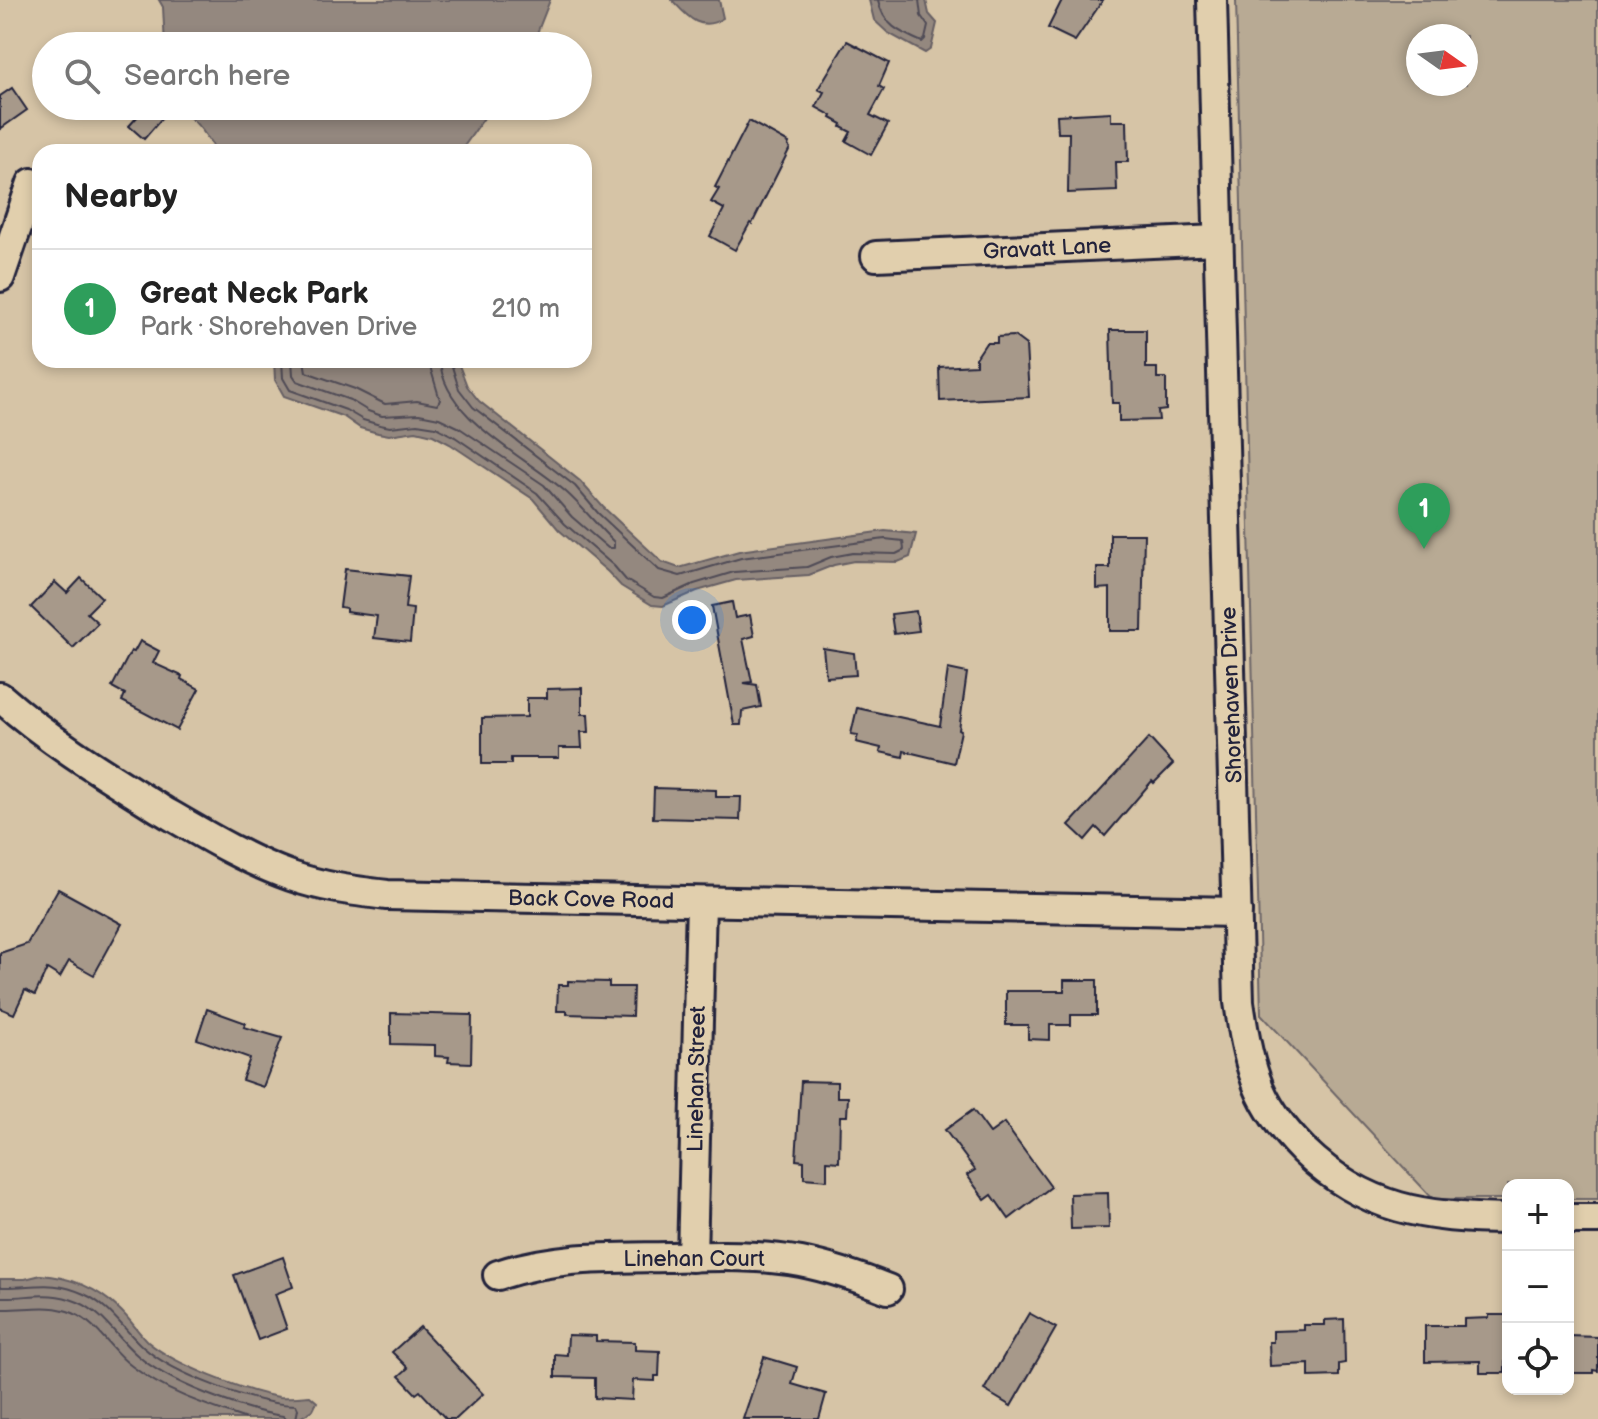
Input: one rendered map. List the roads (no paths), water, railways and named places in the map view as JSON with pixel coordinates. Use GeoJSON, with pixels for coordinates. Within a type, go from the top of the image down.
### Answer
{"type":"FeatureCollection","features":[{"type":"Feature","properties":{"kind":"street","name":"Shorehaven Drive"},"geometry":{"type":"LineString","coordinates":[[1212,0],[1239,1002],[1245,1043],[1267,1103],[1292,1139],[1346,1186],[1381,1203],[1418,1213],[1456,1219],[1502,1219]]}},
{"type":"Feature","properties":{"kind":"street"},"geometry":{"type":"LineString","coordinates":[[0,277],[32,183]]}},
{"type":"Feature","properties":{"kind":"street","name":"Gravatt Lane"},"geometry":{"type":"LineString","coordinates":[[876,256],[1217,240]]}},
{"type":"Feature","properties":{"kind":"street","name":"Back Cove Road"},"geometry":{"type":"LineString","coordinates":[[0,697],[38,730],[83,762],[224,847],[294,877],[340,889],[387,895],[1237,912]]}},
{"type":"Feature","properties":{"kind":"street","name":"Linehan Street"},"geometry":{"type":"LineString","coordinates":[[692,1257],[701,902]]}},
{"type":"Feature","properties":{"kind":"street"},"geometry":{"type":"LineString","coordinates":[[1574,1219],[1598,1219]]}},
{"type":"Feature","properties":{"kind":"street","name":"Linehan Court"},"geometry":{"type":"LineString","coordinates":[[498,1275],[560,1259],[752,1257],[799,1262],[845,1273],[888,1289]]}},
{"type":"Feature","properties":{"kind":"water"},"geometry":{"type":"Polygon","coordinates":[[[159,0],[550,0],[537,32],[164,32],[163,7],[159,0]]]}},
{"type":"Feature","properties":{"kind":"water"},"geometry":{"type":"Polygon","coordinates":[[[672,0],[719,0],[723,18],[707,24],[694,21],[672,0]]]}},
{"type":"Feature","properties":{"kind":"water"},"geometry":{"type":"Polygon","coordinates":[[[869,0],[926,0],[929,14],[937,23],[931,49],[925,53],[888,33],[874,20],[869,0]]]}},
{"type":"Feature","properties":{"kind":"water"},"geometry":{"type":"Polygon","coordinates":[[[192,120],[483,120],[466,144],[212,144],[192,120]]]}},
{"type":"Feature","properties":{"kind":"water"},"geometry":{"type":"Polygon","coordinates":[[[274,368],[460,368],[467,386],[479,401],[580,481],[662,562],[679,568],[739,551],[885,531],[916,534],[910,557],[898,562],[854,561],[809,575],[736,580],[697,591],[663,606],[652,605],[621,586],[559,530],[533,499],[450,444],[416,431],[389,435],[360,428],[344,417],[284,396],[275,380],[274,368]]]}},
{"type":"Feature","properties":{"kind":"water"},"geometry":{"type":"Polygon","coordinates":[[[41,1275],[73,1281],[102,1296],[123,1313],[148,1342],[192,1368],[264,1394],[310,1396],[317,1402],[313,1410],[298,1419],[0,1419],[0,1279],[25,1279],[41,1275]]]}},
{"type":"Feature","properties":{"kind":"place","name":"Great Neck Park"},"geometry":{"type":"Point","coordinates":[1424,549]}}]}
